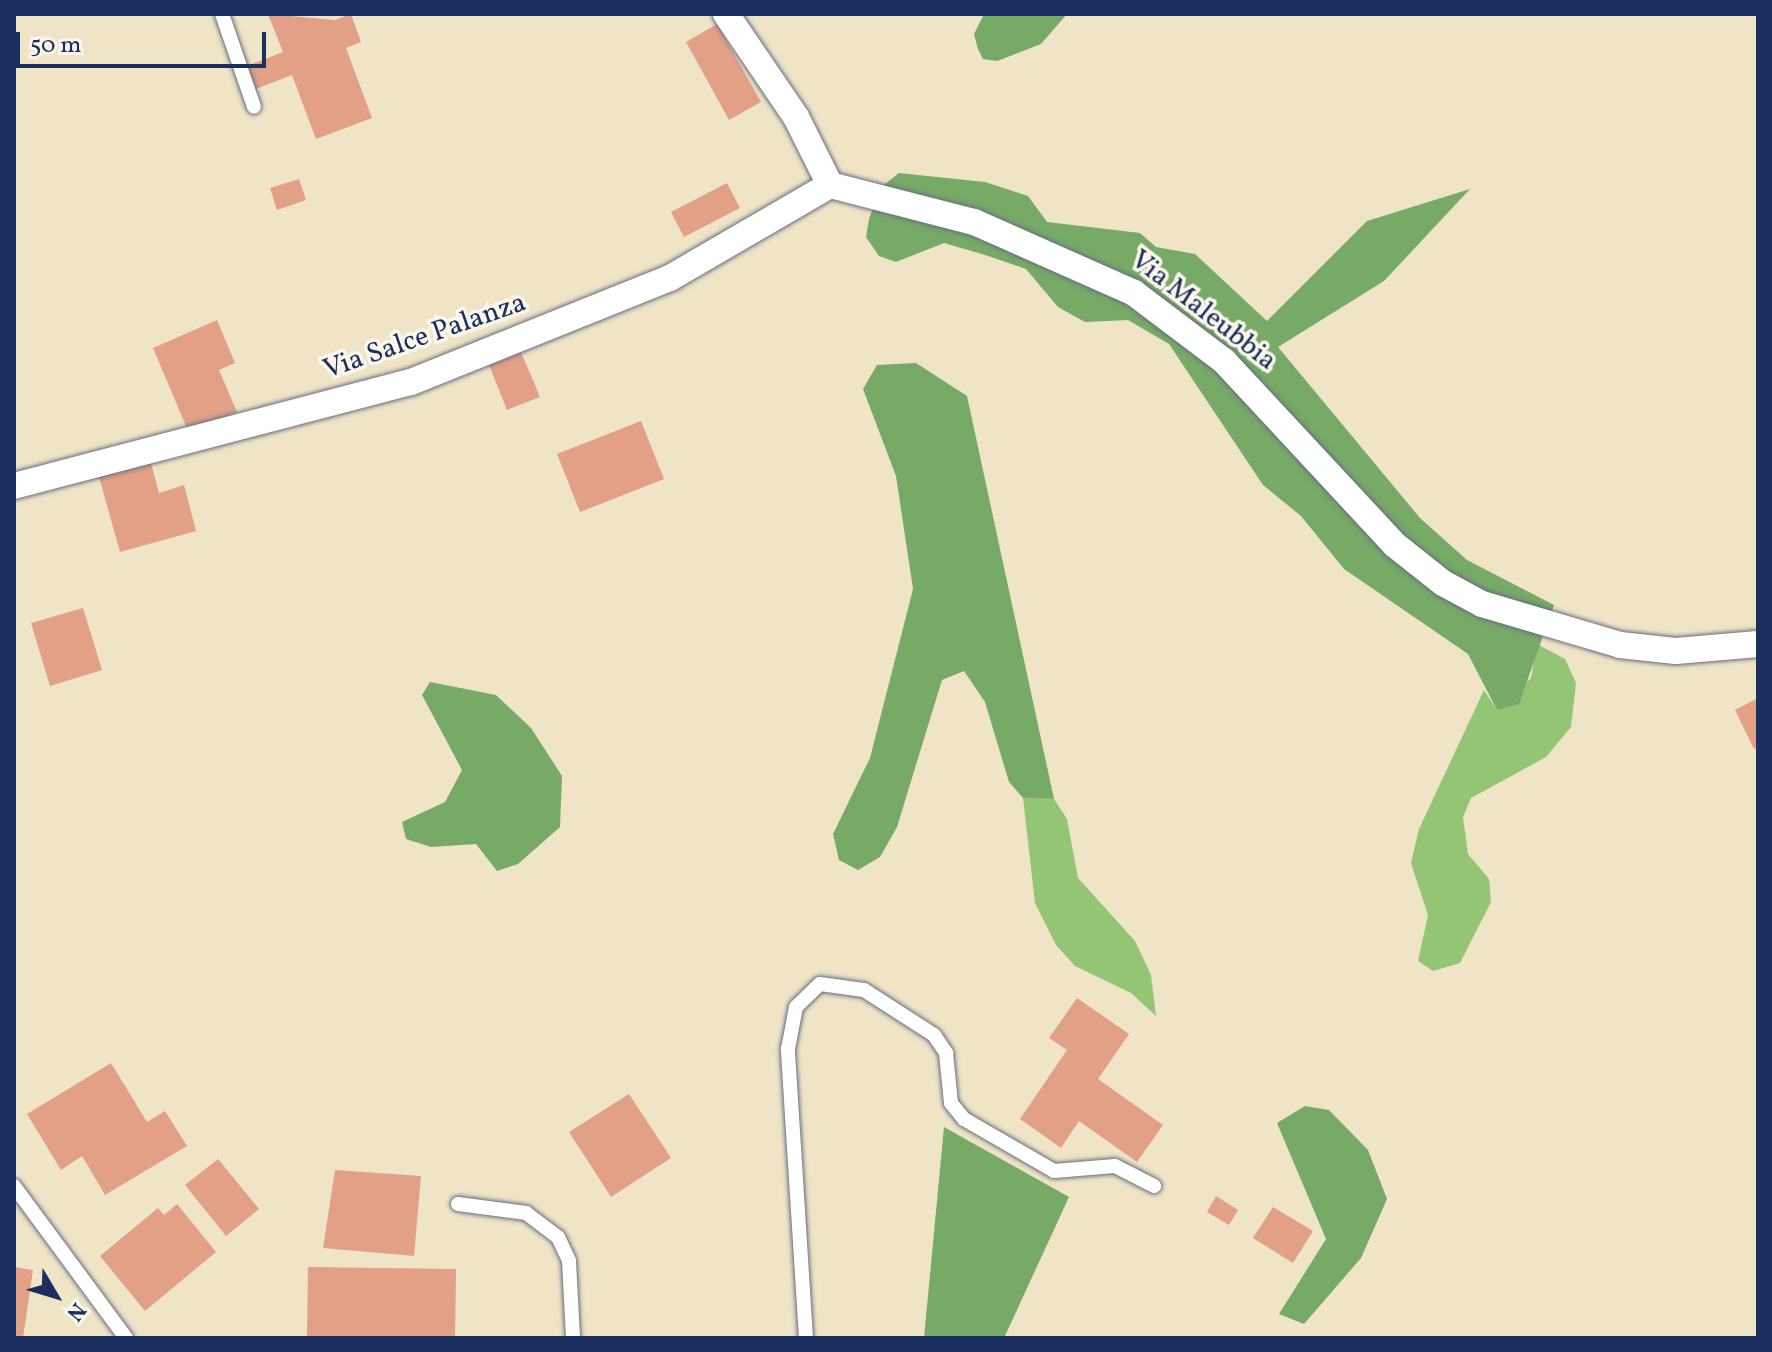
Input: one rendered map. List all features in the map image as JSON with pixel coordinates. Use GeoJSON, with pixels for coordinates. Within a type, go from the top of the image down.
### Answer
{"type":"FeatureCollection","features":[{"type":"Feature","properties":{"kind":"street"},"geometry":{"type":"LineString","coordinates":[[726,14],[796,117],[830,185]]}},
{"type":"Feature","properties":{"kind":"street","name":"Via Salce Palanza"},"geometry":{"type":"LineString","coordinates":[[14,486],[411,382],[670,278],[830,185]]}},
{"type":"Feature","properties":{"kind":"street","name":"Via Maleubbia"},"geometry":{"type":"LineString","coordinates":[[830,185],[974,222],[1134,293],[1234,370],[1418,565],[1482,604],[1646,649],[1758,644]]}},
{"type":"Feature","properties":{"kind":"lane"},"geometry":{"type":"LineString","coordinates":[[222,14],[254,107]]}},
{"type":"Feature","properties":{"kind":"lane"},"geometry":{"type":"LineString","coordinates":[[806,1338],[788,1049],[796,1007],[820,984],[864,990],[934,1035],[946,1053],[951,1103],[964,1119],[1054,1171],[1115,1166],[1154,1186]]}},
{"type":"Feature","properties":{"kind":"lane"},"geometry":{"type":"LineString","coordinates":[[14,1186],[126,1338]]}},
{"type":"Feature","properties":{"kind":"lane"},"geometry":{"type":"LineString","coordinates":[[458,1204],[526,1213],[558,1237],[569,1261],[573,1338]]}},
{"type":"Feature","properties":{"kind":"green space"},"geometry":{"type":"Polygon","coordinates":[[[984,14],[1067,14],[1041,44],[997,61],[983,59],[978,49],[974,34],[984,14]]]}},
{"type":"Feature","properties":{"kind":"green space"},"geometry":{"type":"Polygon","coordinates":[[[899,173],[985,182],[1028,196],[1047,222],[1140,233],[1156,247],[1195,254],[1267,321],[1367,221],[1470,189],[1384,281],[1278,347],[1420,518],[1467,560],[1554,605],[1519,704],[1497,710],[1468,654],[1344,569],[1301,516],[1263,485],[1169,344],[1128,320],[1085,322],[1058,307],[1026,269],[985,255],[944,243],[896,262],[879,256],[866,237],[869,219],[880,188],[899,173]]]}},
{"type":"Feature","properties":{"kind":"green space"},"geometry":{"type":"Polygon","coordinates":[[[916,363],[967,396],[1054,799],[1023,798],[1009,782],[985,702],[964,671],[942,680],[897,827],[880,857],[858,870],[839,860],[833,834],[870,758],[913,589],[896,476],[863,389],[877,365],[916,363]]]}},
{"type":"Feature","properties":{"kind":"green space"},"geometry":{"type":"Polygon","coordinates":[[[1537,644],[1565,659],[1576,683],[1571,727],[1546,757],[1471,798],[1463,817],[1468,854],[1489,879],[1491,902],[1460,963],[1433,971],[1418,961],[1428,915],[1411,863],[1419,829],[1484,690],[1497,710],[1531,678],[1537,644]]]}},
{"type":"Feature","properties":{"kind":"green space"},"geometry":{"type":"Polygon","coordinates":[[[430,682],[496,695],[531,728],[562,776],[560,827],[518,864],[497,871],[476,844],[431,847],[406,839],[402,822],[445,802],[462,770],[422,695],[430,682]]]}},
{"type":"Feature","properties":{"kind":"green space"},"geometry":{"type":"Polygon","coordinates":[[[1023,798],[1054,799],[1067,819],[1078,878],[1135,941],[1151,975],[1156,1016],[1131,993],[1075,966],[1056,945],[1035,903],[1023,798]]]}},
{"type":"Feature","properties":{"kind":"green space"},"geometry":{"type":"Polygon","coordinates":[[[1305,1106],[1329,1110],[1368,1150],[1387,1199],[1361,1258],[1304,1324],[1279,1314],[1326,1239],[1277,1123],[1305,1106]]]}},
{"type":"Feature","properties":{"kind":"green space"},"geometry":{"type":"Polygon","coordinates":[[[944,1127],[1069,1197],[1004,1338],[924,1338],[944,1127]]]}},
{"type":"Feature","properties":{"kind":"building"},"geometry":{"type":"Polygon","coordinates":[[[268,14],[335,20],[351,14],[361,42],[346,48],[372,118],[316,139],[292,75],[256,89],[247,66],[283,52],[268,14]]]}},
{"type":"Feature","properties":{"kind":"building"},"geometry":{"type":"Polygon","coordinates":[[[717,24],[761,102],[729,120],[686,42],[717,24]]]}},
{"type":"Feature","properties":{"kind":"building"},"geometry":{"type":"Polygon","coordinates":[[[299,179],[306,200],[277,210],[270,188],[299,179]]]}},
{"type":"Feature","properties":{"kind":"building"},"geometry":{"type":"Polygon","coordinates":[[[727,183],[740,208],[684,237],[671,212],[727,183]]]}},
{"type":"Feature","properties":{"kind":"building"},"geometry":{"type":"Polygon","coordinates":[[[217,320],[235,363],[219,370],[237,412],[189,433],[153,348],[217,320]]]}},
{"type":"Feature","properties":{"kind":"building"},"geometry":{"type":"Polygon","coordinates":[[[521,352],[540,397],[507,410],[489,365],[521,352]]]}},
{"type":"Feature","properties":{"kind":"building"},"geometry":{"type":"Polygon","coordinates":[[[641,421],[664,479],[580,512],[557,454],[641,421]]]}},
{"type":"Feature","properties":{"kind":"building"},"geometry":{"type":"Polygon","coordinates":[[[151,463],[159,493],[184,485],[196,531],[120,552],[99,477],[151,463]]]}},
{"type":"Feature","properties":{"kind":"building"},"geometry":{"type":"Polygon","coordinates":[[[83,608],[102,670],[50,686],[31,623],[83,608]]]}},
{"type":"Feature","properties":{"kind":"building"},"geometry":{"type":"Polygon","coordinates":[[[1758,698],[1758,747],[1754,749],[1735,710],[1758,698]]]}},
{"type":"Feature","properties":{"kind":"building"},"geometry":{"type":"Polygon","coordinates":[[[1077,998],[1129,1034],[1098,1079],[1163,1125],[1137,1162],[1079,1121],[1061,1148],[1020,1119],[1067,1050],[1049,1038],[1077,998]]]}},
{"type":"Feature","properties":{"kind":"building"},"geometry":{"type":"Polygon","coordinates":[[[111,1063],[147,1122],[165,1111],[187,1146],[105,1195],[82,1156],[61,1170],[27,1114],[111,1063]]]}},
{"type":"Feature","properties":{"kind":"building"},"geometry":{"type":"Polygon","coordinates":[[[629,1094],[671,1158],[611,1197],[569,1132],[629,1094]]]}},
{"type":"Feature","properties":{"kind":"building"},"geometry":{"type":"Polygon","coordinates":[[[218,1159],[259,1209],[226,1236],[185,1185],[218,1159]]]}},
{"type":"Feature","properties":{"kind":"building"},"geometry":{"type":"Polygon","coordinates":[[[335,1170],[421,1176],[414,1256],[323,1248],[335,1170]]]}},
{"type":"Feature","properties":{"kind":"building"},"geometry":{"type":"Polygon","coordinates":[[[1216,1196],[1238,1210],[1229,1225],[1207,1212],[1216,1196]]]}},
{"type":"Feature","properties":{"kind":"building"},"geometry":{"type":"Polygon","coordinates":[[[177,1204],[216,1252],[145,1311],[100,1256],[158,1208],[164,1215],[177,1204]]]}},
{"type":"Feature","properties":{"kind":"building"},"geometry":{"type":"Polygon","coordinates":[[[1273,1207],[1313,1231],[1293,1263],[1253,1238],[1273,1207]]]}},
{"type":"Feature","properties":{"kind":"building"},"geometry":{"type":"Polygon","coordinates":[[[14,1267],[33,1270],[23,1338],[14,1338],[14,1267]]]}},
{"type":"Feature","properties":{"kind":"building"},"geometry":{"type":"Polygon","coordinates":[[[308,1267],[456,1269],[455,1338],[307,1338],[308,1267]]]}}]}
